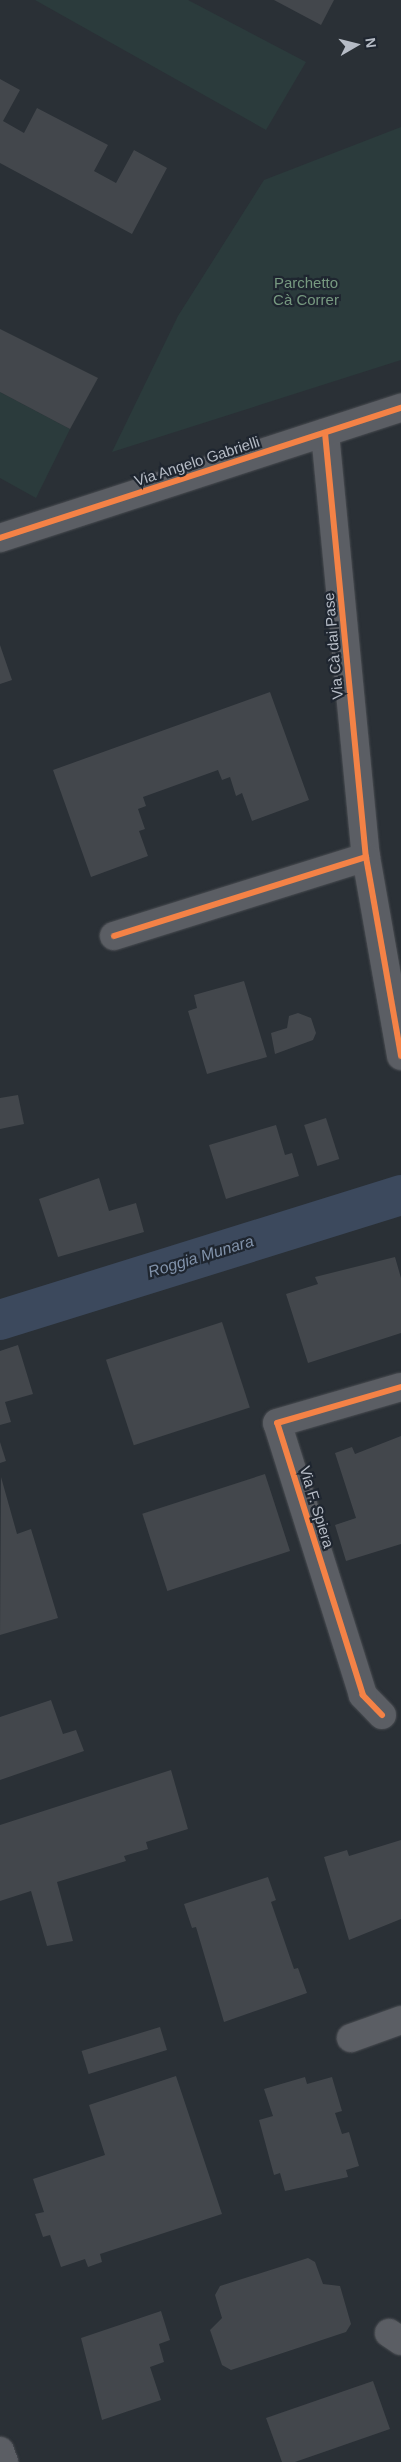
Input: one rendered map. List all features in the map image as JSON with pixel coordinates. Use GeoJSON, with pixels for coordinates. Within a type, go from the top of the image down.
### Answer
{"type":"FeatureCollection","features":[{"type":"Feature","properties":{"kind":"street","name":"Via Angelo Gabrielli"},"geometry":{"type":"LineString","coordinates":[[0,538],[401,408]]}},
{"type":"Feature","properties":{"kind":"street","name":"Via Cà dai Pase"},"geometry":{"type":"LineString","coordinates":[[325,433],[366,857],[401,1056]]}},
{"type":"Feature","properties":{"kind":"street"},"geometry":{"type":"LineString","coordinates":[[114,936],[366,857]]}},
{"type":"Feature","properties":{"kind":"street","name":"Via F. Spiera"},"geometry":{"type":"LineString","coordinates":[[382,1715],[363,1696],[278,1423],[401,1386]]}},
{"type":"Feature","properties":{"kind":"street"},"geometry":{"type":"LineString","coordinates":[[351,2038],[401,2020]]}},
{"type":"Feature","properties":{"kind":"street"},"geometry":{"type":"LineString","coordinates":[[0,2451],[4,2462]]}},
{"type":"Feature","properties":{"kind":"green space"},"geometry":{"type":"Polygon","coordinates":[[[35,0],[188,0],[306,62],[266,130],[35,0]]]}},
{"type":"Feature","properties":{"kind":"green space","name":"Parchetto Cà Correr"},"geometry":{"type":"Polygon","coordinates":[[[401,127],[401,360],[112,452],[178,316],[264,180],[401,127]]]}},
{"type":"Feature","properties":{"kind":"green space"},"geometry":{"type":"Polygon","coordinates":[[[0,392],[70,429],[36,498],[0,478],[0,392]]]}},
{"type":"Feature","properties":{"kind":"building"},"geometry":{"type":"Polygon","coordinates":[[[274,0],[334,0],[321,25],[274,0]]]}},
{"type":"Feature","properties":{"kind":"building"},"geometry":{"type":"Polygon","coordinates":[[[0,79],[20,90],[3,121],[24,133],[37,108],[108,145],[94,171],[116,183],[134,150],[167,168],[132,234],[0,163],[0,79]]]}},
{"type":"Feature","properties":{"kind":"building"},"geometry":{"type":"Polygon","coordinates":[[[0,329],[98,378],[70,429],[0,392],[0,329]]]}},
{"type":"Feature","properties":{"kind":"building"},"geometry":{"type":"Polygon","coordinates":[[[0,645],[12,680],[0,684],[0,645]]]}},
{"type":"Feature","properties":{"kind":"building"},"geometry":{"type":"Polygon","coordinates":[[[270,692],[309,800],[252,821],[242,793],[236,796],[230,777],[222,780],[218,770],[143,797],[146,806],[138,809],[145,829],[139,831],[148,856],[91,877],[53,770],[270,692]]]}},
{"type":"Feature","properties":{"kind":"building"},"geometry":{"type":"Polygon","coordinates":[[[244,981],[267,1057],[207,1074],[188,1011],[197,1008],[194,995],[244,981]]]}},
{"type":"Feature","properties":{"kind":"building"},"geometry":{"type":"Polygon","coordinates":[[[298,1013],[311,1018],[316,1033],[313,1040],[275,1054],[271,1033],[287,1028],[289,1016],[298,1013]]]}},
{"type":"Feature","properties":{"kind":"building"},"geometry":{"type":"Polygon","coordinates":[[[18,1095],[24,1124],[0,1129],[0,1098],[18,1095]]]}},
{"type":"Feature","properties":{"kind":"building"},"geometry":{"type":"Polygon","coordinates":[[[326,1118],[339,1159],[317,1166],[304,1125],[326,1118]]]}},
{"type":"Feature","properties":{"kind":"building"},"geometry":{"type":"Polygon","coordinates":[[[276,1125],[285,1155],[292,1153],[299,1176],[226,1199],[209,1145],[276,1125]]]}},
{"type":"Feature","properties":{"kind":"building"},"geometry":{"type":"Polygon","coordinates":[[[99,1178],[109,1211],[136,1203],[144,1232],[58,1257],[39,1199],[99,1178]]]}},
{"type":"Feature","properties":{"kind":"building"},"geometry":{"type":"Polygon","coordinates":[[[395,1257],[401,1278],[401,1333],[308,1363],[286,1294],[318,1284],[315,1277],[395,1257]]]}},
{"type":"Feature","properties":{"kind":"building"},"geometry":{"type":"Polygon","coordinates":[[[222,1322],[250,1408],[134,1445],[106,1360],[222,1322]]]}},
{"type":"Feature","properties":{"kind":"building"},"geometry":{"type":"Polygon","coordinates":[[[18,1345],[33,1394],[5,1402],[11,1422],[0,1425],[0,1351],[18,1345]]]}},
{"type":"Feature","properties":{"kind":"building"},"geometry":{"type":"Polygon","coordinates":[[[401,1436],[401,1544],[346,1561],[335,1525],[356,1518],[335,1453],[352,1447],[355,1454],[401,1436]]]}},
{"type":"Feature","properties":{"kind":"building"},"geometry":{"type":"Polygon","coordinates":[[[0,1442],[6,1461],[0,1463],[0,1442]]]}},
{"type":"Feature","properties":{"kind":"building"},"geometry":{"type":"Polygon","coordinates":[[[265,1474],[290,1551],[167,1591],[142,1514],[265,1474]]]}},
{"type":"Feature","properties":{"kind":"building"},"geometry":{"type":"Polygon","coordinates":[[[1,1477],[17,1534],[31,1529],[58,1618],[0,1635],[1,1477]]]}},
{"type":"Feature","properties":{"kind":"building"},"geometry":{"type":"Polygon","coordinates":[[[51,1700],[63,1734],[76,1730],[84,1751],[0,1780],[0,1717],[51,1700]]]}},
{"type":"Feature","properties":{"kind":"building"},"geometry":{"type":"Polygon","coordinates":[[[171,1770],[188,1829],[146,1842],[148,1849],[124,1856],[126,1861],[57,1882],[73,1941],[47,1946],[31,1891],[0,1901],[0,1825],[171,1770]]]}},
{"type":"Feature","properties":{"kind":"building"},"geometry":{"type":"Polygon","coordinates":[[[401,1840],[401,1919],[349,1940],[324,1857],[347,1850],[349,1856],[401,1840]]]}},
{"type":"Feature","properties":{"kind":"building"},"geometry":{"type":"Polygon","coordinates":[[[268,1877],[276,1900],[271,1902],[294,1969],[298,1968],[307,1993],[224,2022],[196,1927],[192,1928],[184,1904],[268,1877]]]}},
{"type":"Feature","properties":{"kind":"building"},"geometry":{"type":"Polygon","coordinates":[[[160,2027],[167,2050],[89,2074],[82,2051],[160,2027]]]}},
{"type":"Feature","properties":{"kind":"building"},"geometry":{"type":"Polygon","coordinates":[[[176,2076],[222,2214],[100,2254],[102,2262],[88,2267],[85,2259],[61,2267],[50,2235],[43,2237],[35,2214],[44,2212],[33,2179],[105,2155],[89,2105],[176,2076]]]}},
{"type":"Feature","properties":{"kind":"building"},"geometry":{"type":"Polygon","coordinates":[[[305,2077],[307,2084],[332,2077],[342,2111],[335,2113],[342,2134],[349,2132],[359,2166],[346,2170],[348,2177],[285,2191],[280,2173],[274,2175],[259,2120],[273,2116],[264,2089],[305,2077]]]}},
{"type":"Feature","properties":{"kind":"building"},"geometry":{"type":"Polygon","coordinates":[[[308,2258],[315,2262],[323,2284],[340,2286],[351,2324],[346,2332],[231,2370],[222,2365],[210,2330],[222,2318],[215,2295],[220,2286],[308,2258]]]}},
{"type":"Feature","properties":{"kind":"building"},"geometry":{"type":"Polygon","coordinates":[[[161,2311],[170,2340],[159,2344],[164,2362],[150,2367],[161,2400],[102,2420],[81,2338],[161,2311]]]}},
{"type":"Feature","properties":{"kind":"building"},"geometry":{"type":"Polygon","coordinates":[[[373,2381],[390,2429],[295,2462],[282,2462],[266,2418],[373,2381]]]}},
{"type":"Feature","properties":{"kind":"waterway","name":"Roggia Munara"},"geometry":{"type":"LineString","coordinates":[[0,1320],[401,1195]]}},
{"type":"Feature","properties":{"kind":"cycle path"},"geometry":{"type":"LineString","coordinates":[[0,538],[401,408]]}},
{"type":"Feature","properties":{"kind":"cycle path"},"geometry":{"type":"LineString","coordinates":[[325,433],[366,857],[401,1056]]}},
{"type":"Feature","properties":{"kind":"cycle path"},"geometry":{"type":"LineString","coordinates":[[114,936],[366,857]]}},
{"type":"Feature","properties":{"kind":"cycle path"},"geometry":{"type":"LineString","coordinates":[[382,1715],[363,1695],[277,1423],[401,1387]]}}]}
